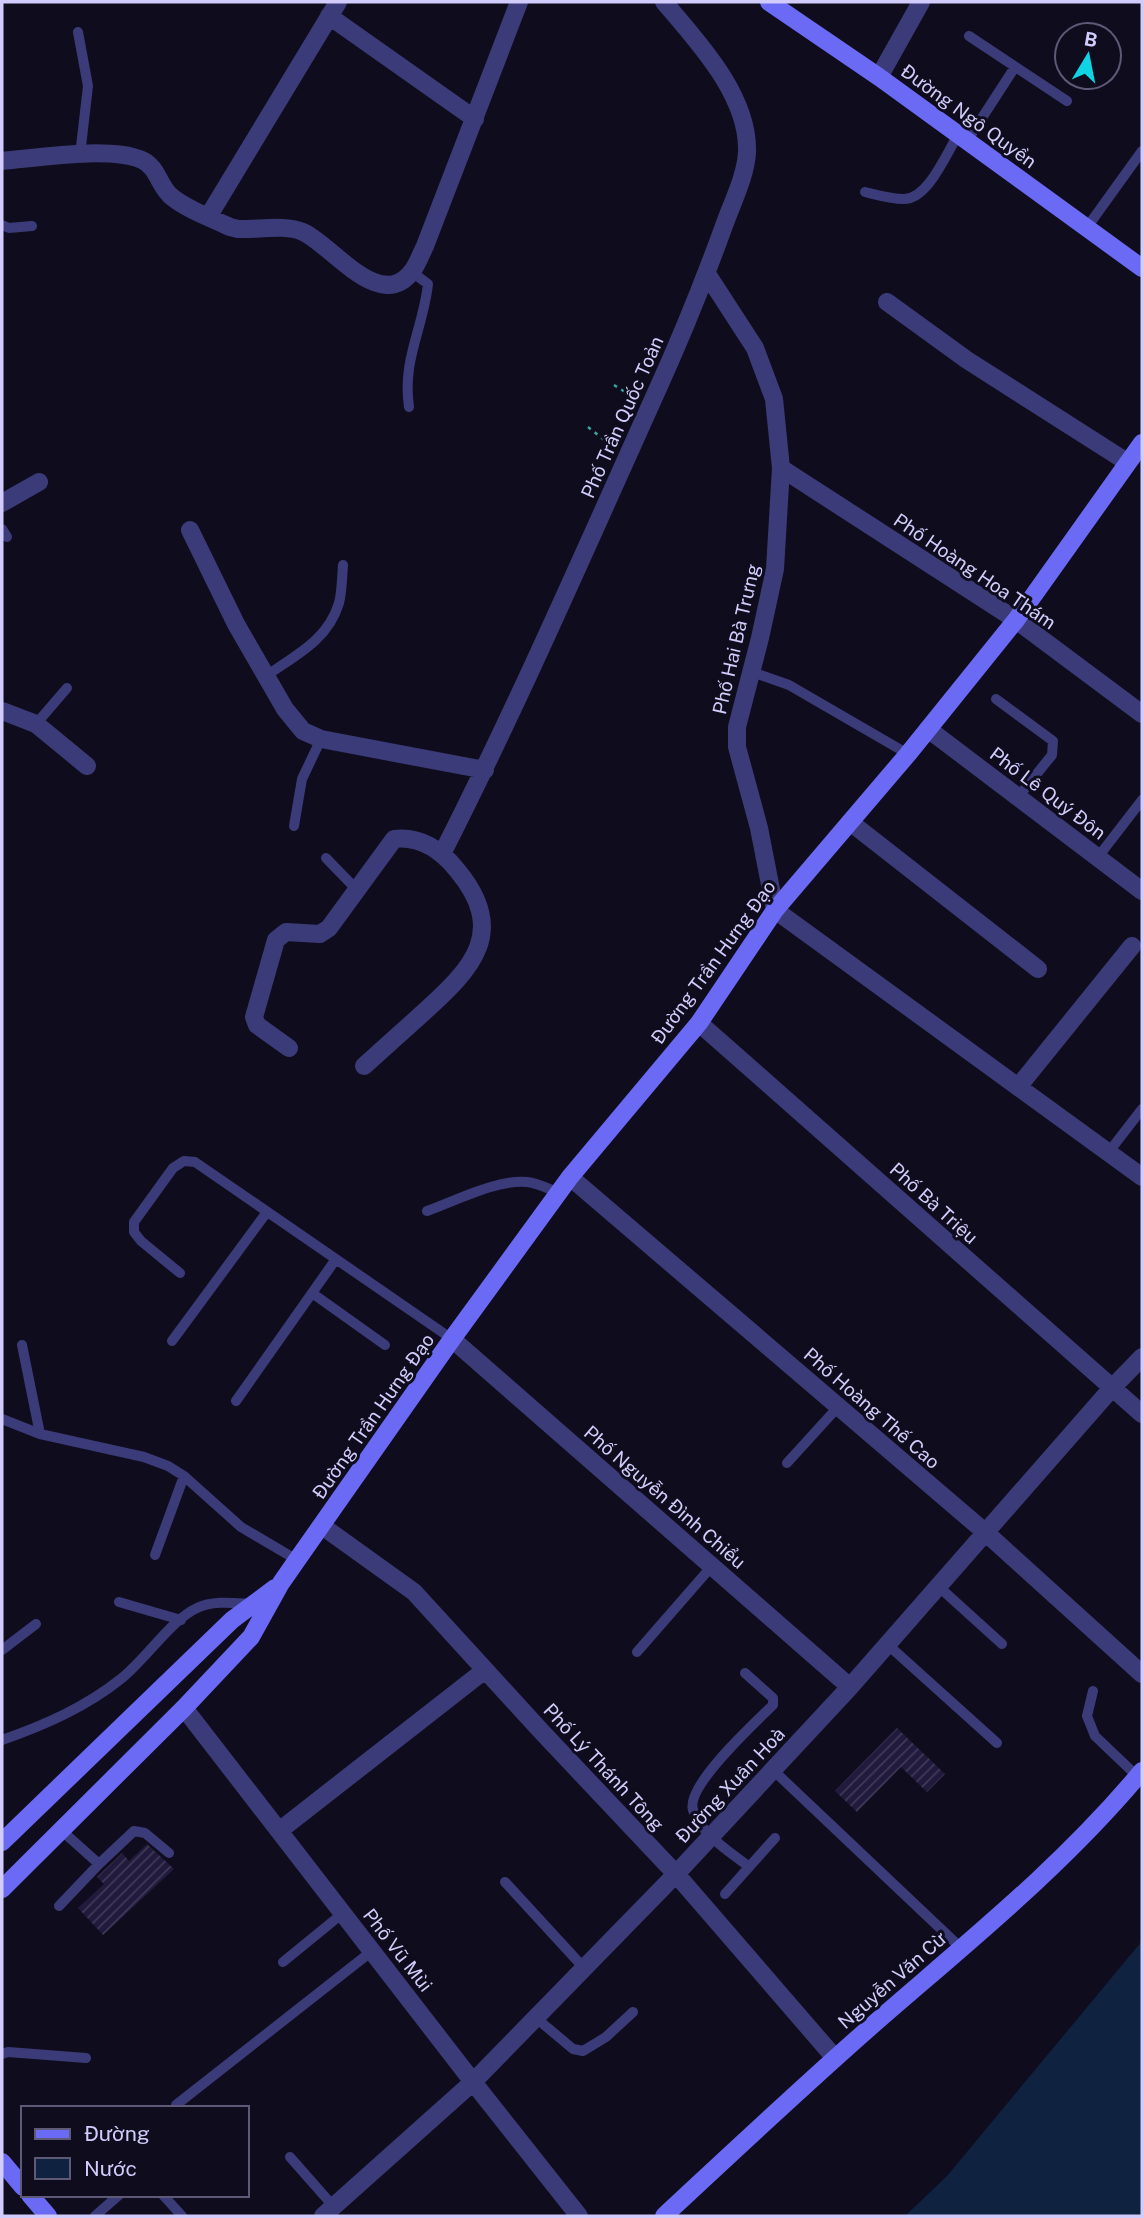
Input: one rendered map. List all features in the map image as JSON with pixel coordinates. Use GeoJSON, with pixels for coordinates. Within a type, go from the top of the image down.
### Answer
{"type":"FeatureCollection","features":[{"type":"Feature","properties":{"kind":"street"},"geometry":{"type":"LineString","coordinates":[[2,161],[80,155],[123,155],[142,160],[152,167],[163,188],[173,199],[208,216],[238,229],[290,229],[304,232],[361,277],[384,284],[397,283],[412,272],[425,246],[519,2]]}},
{"type":"Feature","properties":{"kind":"street","name":"Phố Trần Quốc Toản"},"geometry":{"type":"LineString","coordinates":[[443,852],[485,770],[649,408],[707,274],[747,154],[745,127],[731,92],[709,56],[664,2]]}},
{"type":"Feature","properties":{"kind":"street","name":"Đường Ngô Quyền"},"geometry":{"type":"LineString","coordinates":[[769,2],[1088,226],[1142,268]]}},
{"type":"Feature","properties":{"kind":"street"},"geometry":{"type":"LineString","coordinates":[[879,77],[921,2]]}},
{"type":"Feature","properties":{"kind":"street"},"geometry":{"type":"LineString","coordinates":[[208,216],[333,9],[475,119]]}},
{"type":"Feature","properties":{"kind":"street","name":"Phố Hai Bà Trưng"},"geometry":{"type":"LineString","coordinates":[[707,274],[755,348],[774,399],[781,468],[775,569],[737,727],[737,747],[760,828],[775,910]]}},
{"type":"Feature","properties":{"kind":"street"},"geometry":{"type":"LineString","coordinates":[[887,302],[967,360],[1127,463]]}},
{"type":"Feature","properties":{"kind":"street","name":"Đường Trần Hưng Đạo"},"geometry":{"type":"LineString","coordinates":[[2,1888],[251,1637],[281,1583],[452,1339],[570,1177],[699,1023],[775,910],[908,754],[1016,620],[1142,443]]}},
{"type":"Feature","properties":{"kind":"street","name":"Phố Hoàng Hoa Thám"},"geometry":{"type":"LineString","coordinates":[[781,468],[1016,620],[1142,714]]}},
{"type":"Feature","properties":{"kind":"street"},"geometry":{"type":"LineString","coordinates":[[2,503],[39,482]]}},
{"type":"Feature","properties":{"kind":"street"},"geometry":{"type":"LineString","coordinates":[[190,530],[236,624],[285,709],[303,731],[321,739],[485,770]]}},
{"type":"Feature","properties":{"kind":"street"},"geometry":{"type":"LineString","coordinates":[[2,711],[36,724],[88,766]]}},
{"type":"Feature","properties":{"kind":"street","name":"Phố Lê Quý Đôn"},"geometry":{"type":"LineString","coordinates":[[928,729],[1142,891]]}},
{"type":"Feature","properties":{"kind":"street"},"geometry":{"type":"LineString","coordinates":[[850,822],[1038,969]]}},
{"type":"Feature","properties":{"kind":"street"},"geometry":{"type":"LineString","coordinates":[[289,1048],[257,1025],[254,1017],[276,940],[286,932],[320,934],[329,928],[394,839],[408,838],[443,852],[472,888],[481,910],[482,933],[475,958],[453,986],[364,1066]]}},
{"type":"Feature","properties":{"kind":"street"},"geometry":{"type":"LineString","coordinates":[[775,910],[1142,1177]]}},
{"type":"Feature","properties":{"kind":"street"},"geometry":{"type":"LineString","coordinates":[[1018,1087],[1132,946]]}},
{"type":"Feature","properties":{"kind":"street","name":"Phố Bà Triệu"},"geometry":{"type":"LineString","coordinates":[[699,1023],[1142,1414]]}},
{"type":"Feature","properties":{"kind":"street","name":"Phố Hoàng Thế Cao"},"geometry":{"type":"LineString","coordinates":[[570,1177],[985,1532],[1142,1674]]}},
{"type":"Feature","properties":{"kind":"street","name":"Phố Nguyễn Đình Chiểu"},"geometry":{"type":"LineString","coordinates":[[452,1339],[850,1687]]}},
{"type":"Feature","properties":{"kind":"street","name":"Đường Xuân Hoà"},"geometry":{"type":"LineString","coordinates":[[328,2211],[473,2082],[676,1874],[850,1687],[1142,1357]]}},
{"type":"Feature","properties":{"kind":"street","name":"Phố Lý Thánh Tông"},"geometry":{"type":"LineString","coordinates":[[322,1526],[414,1592],[676,1874],[835,2058]]}},
{"type":"Feature","properties":{"kind":"street","name":"Đường Trần Hưng Đạo"},"geometry":{"type":"LineString","coordinates":[[2,1842],[232,1620],[281,1583]]}},
{"type":"Feature","properties":{"kind":"street"},"geometry":{"type":"LineString","coordinates":[[279,1831],[485,1670]]}},
{"type":"Feature","properties":{"kind":"street","name":"Phố Vũ Mùi"},"geometry":{"type":"LineString","coordinates":[[184,1707],[579,2216]]}},
{"type":"Feature","properties":{"kind":"street","name":"Nguyễn Văn Cừ"},"geometry":{"type":"LineString","coordinates":[[664,2216],[835,2058],[1053,1868],[1140,1774]]}},
{"type":"Feature","properties":{"kind":"street"},"geometry":{"type":"LineString","coordinates":[[2,2162],[21,2185]]}},
{"type":"Feature","properties":{"kind":"street"},"geometry":{"type":"LineString","coordinates":[[32,2197],[48,2216]]}},
{"type":"Feature","properties":{"kind":"lane"},"geometry":{"type":"LineString","coordinates":[[78,32],[88,86],[80,155]]}},
{"type":"Feature","properties":{"kind":"lane"},"geometry":{"type":"LineString","coordinates":[[969,36],[1067,101]]}},
{"type":"Feature","properties":{"kind":"lane"},"geometry":{"type":"LineString","coordinates":[[865,192],[903,199],[917,197],[1015,67]]}},
{"type":"Feature","properties":{"kind":"lane"},"geometry":{"type":"LineString","coordinates":[[1088,226],[1142,151]]}},
{"type":"Feature","properties":{"kind":"lane"},"geometry":{"type":"LineString","coordinates":[[2,225],[9,228],[32,226]]}},
{"type":"Feature","properties":{"kind":"lane"},"geometry":{"type":"LineString","coordinates":[[409,407],[406,385],[408,365],[426,306],[428,284],[412,272]]}},
{"type":"Feature","properties":{"kind":"lane"},"geometry":{"type":"LineString","coordinates":[[266,676],[316,641],[330,626],[339,601],[343,565]]}},
{"type":"Feature","properties":{"kind":"lane"},"geometry":{"type":"LineString","coordinates":[[752,672],[789,685],[908,754]]}},
{"type":"Feature","properties":{"kind":"lane"},"geometry":{"type":"LineString","coordinates":[[36,724],[67,688]]}},
{"type":"Feature","properties":{"kind":"lane"},"geometry":{"type":"LineString","coordinates":[[996,699],[1053,741],[1052,755],[1018,797]]}},
{"type":"Feature","properties":{"kind":"lane"},"geometry":{"type":"LineString","coordinates":[[294,826],[302,779],[321,739]]}},
{"type":"Feature","properties":{"kind":"lane"},"geometry":{"type":"LineString","coordinates":[[1098,857],[1142,800]]}},
{"type":"Feature","properties":{"kind":"lane"},"geometry":{"type":"LineString","coordinates":[[326,858],[357,890]]}},
{"type":"Feature","properties":{"kind":"lane"},"geometry":{"type":"LineString","coordinates":[[1108,1153],[1142,1109]]}},
{"type":"Feature","properties":{"kind":"lane"},"geometry":{"type":"LineString","coordinates":[[180,1273],[141,1241],[134,1231],[134,1223],[173,1168],[184,1161],[195,1162],[452,1339]]}},
{"type":"Feature","properties":{"kind":"lane"},"geometry":{"type":"LineString","coordinates":[[426,1211],[493,1187],[516,1183],[528,1182],[559,1193]]}},
{"type":"Feature","properties":{"kind":"lane"},"geometry":{"type":"LineString","coordinates":[[172,1341],[267,1212]]}},
{"type":"Feature","properties":{"kind":"lane"},"geometry":{"type":"LineString","coordinates":[[236,1401],[336,1259]]}},
{"type":"Feature","properties":{"kind":"lane"},"geometry":{"type":"LineString","coordinates":[[312,1293],[385,1345]]}},
{"type":"Feature","properties":{"kind":"lane"},"geometry":{"type":"LineString","coordinates":[[22,1345],[40,1434]]}},
{"type":"Feature","properties":{"kind":"lane"},"geometry":{"type":"LineString","coordinates":[[787,1463],[838,1407]]}},
{"type":"Feature","properties":{"kind":"lane"},"geometry":{"type":"LineString","coordinates":[[2,1419],[40,1434],[144,1457],[184,1475],[241,1527],[297,1560]]}},
{"type":"Feature","properties":{"kind":"lane"},"geometry":{"type":"LineString","coordinates":[[155,1555],[184,1475]]}},
{"type":"Feature","properties":{"kind":"lane"},"geometry":{"type":"LineString","coordinates":[[637,1652],[712,1566]]}},
{"type":"Feature","properties":{"kind":"lane"},"geometry":{"type":"LineString","coordinates":[[937,1586],[1002,1644]]}},
{"type":"Feature","properties":{"kind":"lane"},"geometry":{"type":"LineString","coordinates":[[119,1602],[181,1620]]}},
{"type":"Feature","properties":{"kind":"lane"},"geometry":{"type":"LineString","coordinates":[[2,1740],[39,1727],[81,1707],[123,1678],[181,1620],[197,1608],[215,1603],[254,1604]]}},
{"type":"Feature","properties":{"kind":"lane"},"geometry":{"type":"LineString","coordinates":[[2,1650],[36,1624]]}},
{"type":"Feature","properties":{"kind":"lane"},"geometry":{"type":"LineString","coordinates":[[887,1644],[997,1743]]}},
{"type":"Feature","properties":{"kind":"lane"},"geometry":{"type":"LineString","coordinates":[[745,1673],[774,1698],[773,1705],[726,1753],[693,1797],[693,1809],[711,1837],[749,1867]]}},
{"type":"Feature","properties":{"kind":"lane"},"geometry":{"type":"LineString","coordinates":[[1093,1690],[1087,1716],[1095,1736],[1140,1774]]}},
{"type":"Feature","properties":{"kind":"lane"},"geometry":{"type":"LineString","coordinates":[[774,1770],[961,1948]]}},
{"type":"Feature","properties":{"kind":"lane"},"geometry":{"type":"LineString","coordinates":[[61,1830],[99,1864]]}},
{"type":"Feature","properties":{"kind":"lane"},"geometry":{"type":"LineString","coordinates":[[59,1906],[134,1831],[145,1833],[169,1853]]}},
{"type":"Feature","properties":{"kind":"lane"},"geometry":{"type":"LineString","coordinates":[[725,1894],[775,1838]]}},
{"type":"Feature","properties":{"kind":"lane"},"geometry":{"type":"LineString","coordinates":[[505,1882],[584,1968]]}},
{"type":"Feature","properties":{"kind":"lane"},"geometry":{"type":"LineString","coordinates":[[283,1962],[343,1913]]}},
{"type":"Feature","properties":{"kind":"lane"},"geometry":{"type":"LineString","coordinates":[[176,2105],[372,1951]]}},
{"type":"Feature","properties":{"kind":"lane"},"geometry":{"type":"LineString","coordinates":[[536,2018],[572,2049],[583,2051],[606,2037],[633,2012]]}},
{"type":"Feature","properties":{"kind":"lane"},"geometry":{"type":"LineString","coordinates":[[2,2054],[8,2052],[86,2058]]}},
{"type":"Feature","properties":{"kind":"lane"},"geometry":{"type":"LineString","coordinates":[[290,2157],[328,2211]]}},
{"type":"Feature","properties":{"kind":"lane"},"geometry":{"type":"LineString","coordinates":[[96,2216],[117,2197]]}},
{"type":"Feature","properties":{"kind":"lane"},"geometry":{"type":"LineString","coordinates":[[165,2197],[182,2216]]}},
{"type":"Feature","properties":{"kind":"path"},"geometry":{"type":"LineString","coordinates":[[614,384],[649,408]]}},
{"type":"Feature","properties":{"kind":"path"},"geometry":{"type":"LineString","coordinates":[[588,427],[626,457]]}},
{"type":"Feature","properties":{"kind":"water"},"geometry":{"type":"Polygon","coordinates":[[[1142,1941],[1142,2216],[905,2216],[947,2176],[1142,1941]]]}},
{"type":"Feature","properties":{"kind":"building"},"geometry":{"type":"Polygon","coordinates":[[[897,1728],[945,1774],[927,1792],[901,1767],[857,1812],[835,1791],[897,1728]]]}},
{"type":"Feature","properties":{"kind":"building"},"geometry":{"type":"Polygon","coordinates":[[[147,1844],[174,1869],[103,1935],[78,1908],[104,1884],[97,1877],[122,1853],[129,1861],[147,1844]]]}}]}
